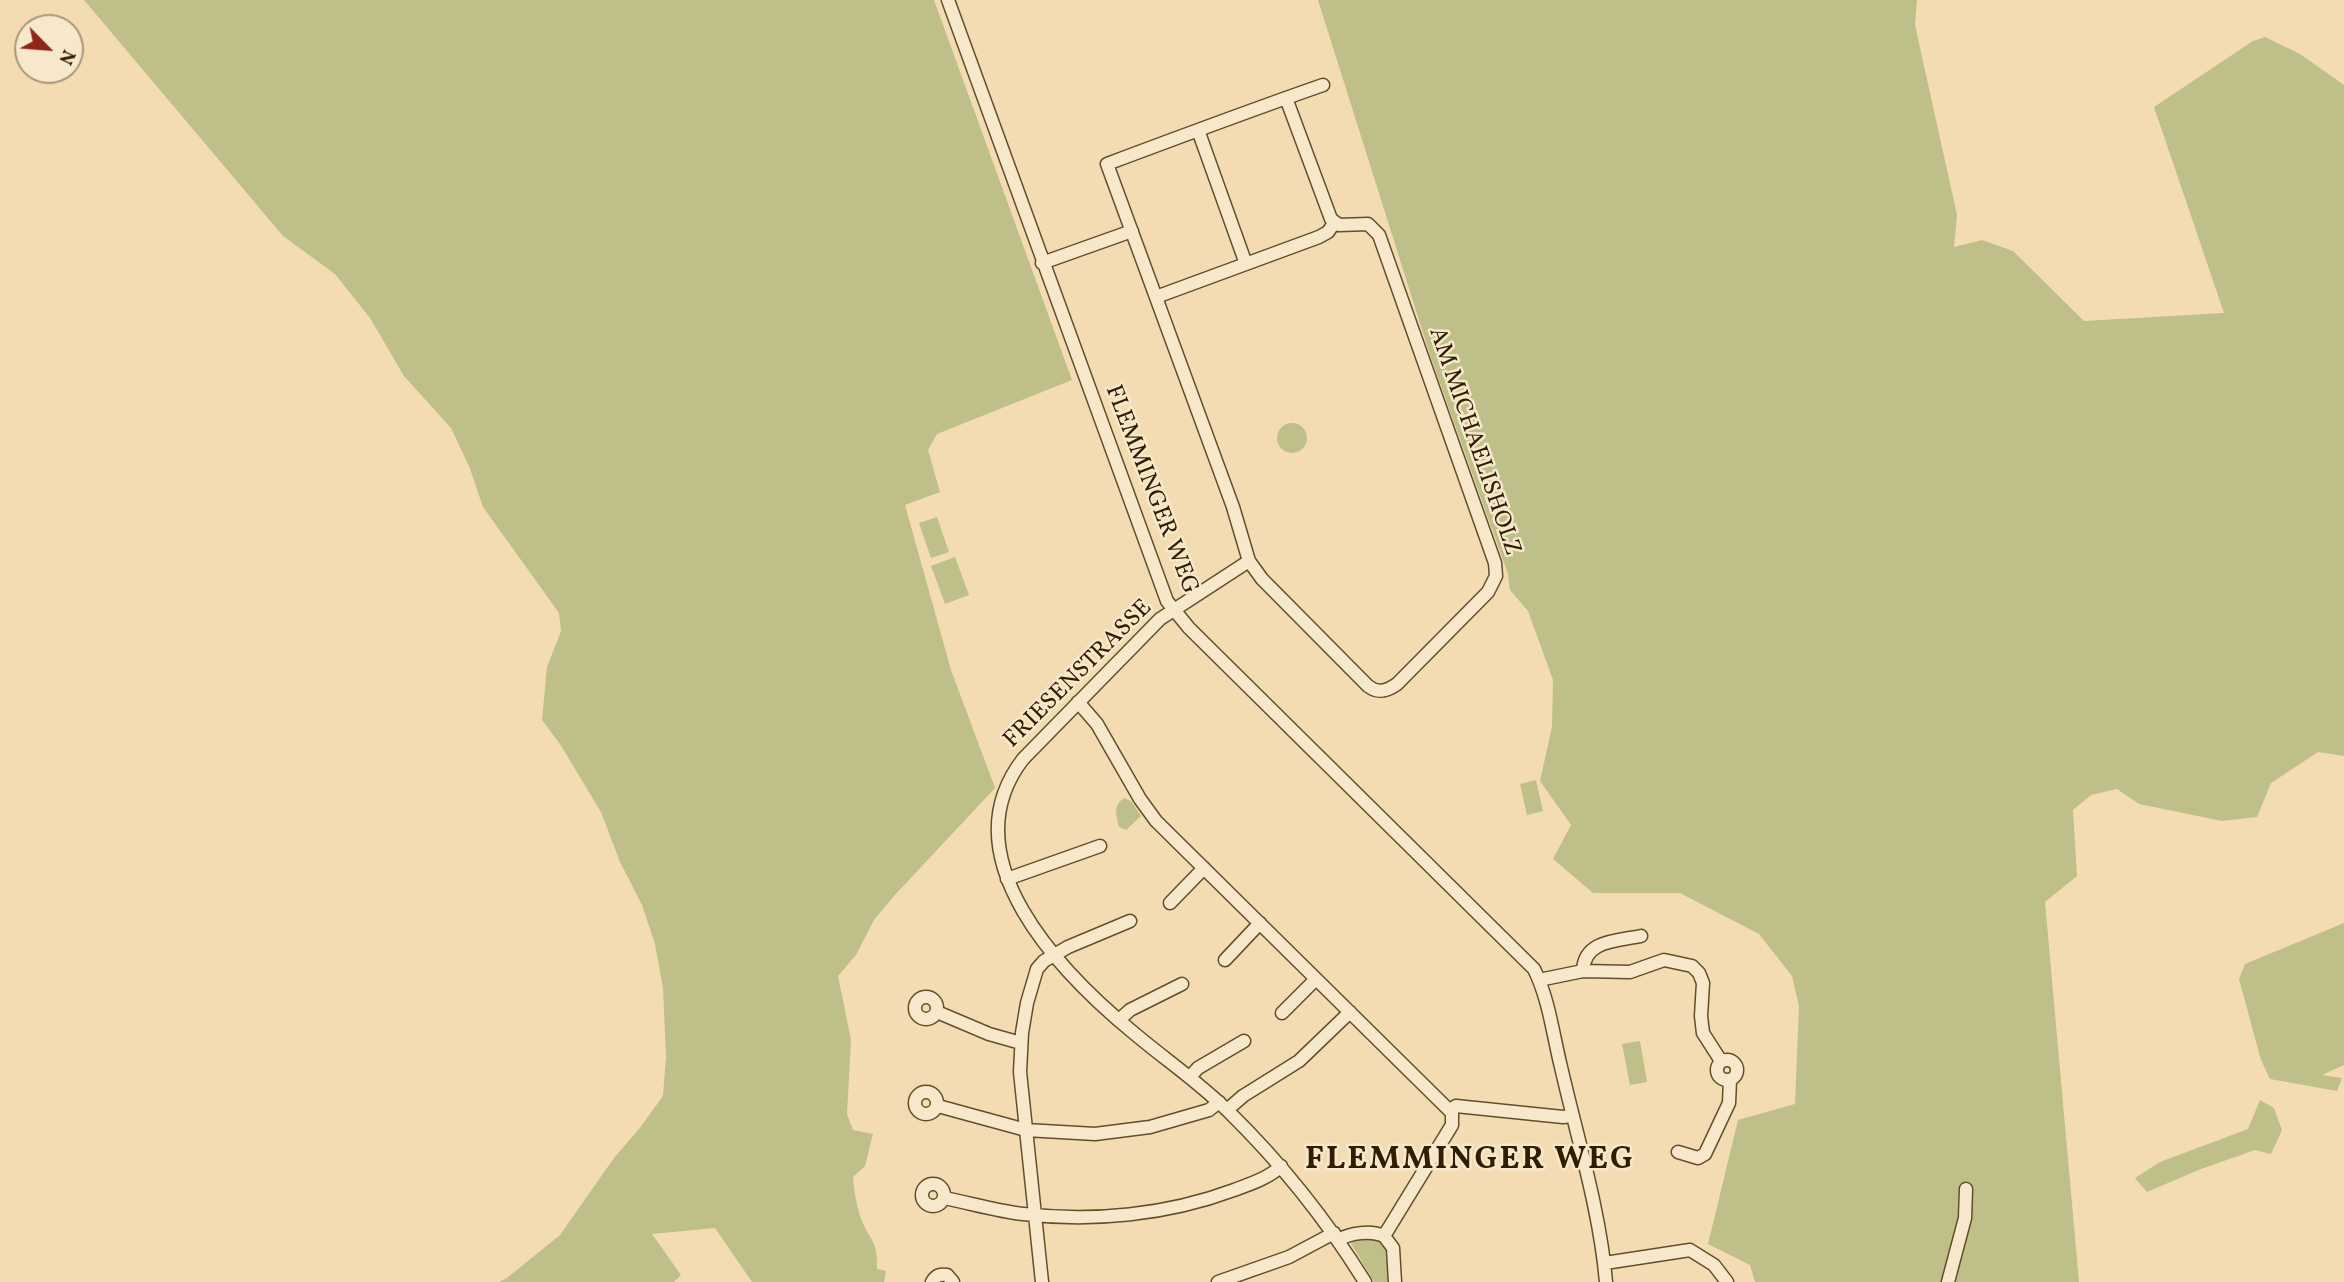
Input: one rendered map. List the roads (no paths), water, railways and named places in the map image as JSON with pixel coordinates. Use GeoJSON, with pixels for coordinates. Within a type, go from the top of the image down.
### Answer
{"type":"FeatureCollection","features":[{"type":"Feature","properties":{"kind":"street","name":"FLEMMINGER WEG"},"geometry":{"type":"LineString","coordinates":[[948,0],[1159,583],[1173,610],[1531,965],[1539,980],[1572,1116],[1605,1263],[1606,1282]]}},
{"type":"Feature","properties":{"kind":"street","name":"AM MICHAELISHOLZ"},"geometry":{"type":"LineString","coordinates":[[1323,85],[1107,164],[1237,518],[1249,561],[1271,590],[1368,686],[1382,691],[1397,684],[1483,597],[1496,576],[1492,549],[1379,235],[1372,226],[1364,223],[1334,223]]}},
{"type":"Feature","properties":{"kind":"street"},"geometry":{"type":"LineString","coordinates":[[1156,297],[1319,237],[1328,232],[1334,223],[1286,98]]}},
{"type":"Feature","properties":{"kind":"street"},"geometry":{"type":"LineString","coordinates":[[1198,130],[1246,264]]}},
{"type":"Feature","properties":{"kind":"street"},"geometry":{"type":"LineString","coordinates":[[1042,263],[1132,230]]}},
{"type":"Feature","properties":{"kind":"street"},"geometry":{"type":"LineString","coordinates":[[1173,610],[1249,561]]}},
{"type":"Feature","properties":{"kind":"street","name":"FRIESENSTRASSE"},"geometry":{"type":"LineString","coordinates":[[1173,610],[1151,627],[1015,770],[1002,796],[998,824],[999,852],[1007,879],[1027,917],[1054,954],[1119,1020],[1223,1106],[1281,1166],[1313,1203],[1365,1282]]}},
{"type":"Feature","properties":{"kind":"street"},"geometry":{"type":"LineString","coordinates":[[1078,702],[1097,724],[1149,812],[1450,1110],[1452,1125],[1384,1236]]}},
{"type":"Feature","properties":{"kind":"street"},"geometry":{"type":"LineString","coordinates":[[1007,879],[1100,846]]}},
{"type":"Feature","properties":{"kind":"street"},"geometry":{"type":"LineString","coordinates":[[1170,903],[1205,868]]}},
{"type":"Feature","properties":{"kind":"street"},"geometry":{"type":"LineString","coordinates":[[1042,1282],[1020,1072],[1027,1003],[1037,969],[1054,954],[1130,921]]}},
{"type":"Feature","properties":{"kind":"street"},"geometry":{"type":"LineString","coordinates":[[1225,960],[1260,923]]}},
{"type":"Feature","properties":{"kind":"street"},"geometry":{"type":"LineString","coordinates":[[1583,971],[1587,953],[1595,947],[1641,936]]}},
{"type":"Feature","properties":{"kind":"street"},"geometry":{"type":"LineString","coordinates":[[1539,980],[1583,971],[1630,972],[1664,960],[1680,962],[1696,969],[1703,983],[1703,1033],[1721,1061],[1729,1059],[1737,1066],[1735,1076],[1730,1080],[1729,1103],[1705,1154],[1698,1158],[1678,1152]]}},
{"type":"Feature","properties":{"kind":"street"},"geometry":{"type":"LineString","coordinates":[[1282,1013],[1316,979]]}},
{"type":"Feature","properties":{"kind":"street"},"geometry":{"type":"LineString","coordinates":[[1119,1020],[1130,1010],[1182,984]]}},
{"type":"Feature","properties":{"kind":"street"},"geometry":{"type":"LineString","coordinates":[[937,1012],[989,1034],[1021,1043]]}},
{"type":"Feature","properties":{"kind":"street"},"geometry":{"type":"LineString","coordinates":[[938,1106],[1026,1130],[1075,1134],[1122,1132],[1190,1117],[1243,1096],[1298,1060],[1350,1012]]}},
{"type":"Feature","properties":{"kind":"street"},"geometry":{"type":"LineString","coordinates":[[1190,1077],[1198,1068],[1244,1041]]}},
{"type":"Feature","properties":{"kind":"street"},"geometry":{"type":"LineString","coordinates":[[1450,1110],[1456,1106],[1464,1106],[1572,1116]]}},
{"type":"Feature","properties":{"kind":"street"},"geometry":{"type":"LineString","coordinates":[[944,1198],[1034,1214],[1096,1216],[1163,1209],[1222,1194],[1273,1173],[1281,1166]]}},
{"type":"Feature","properties":{"kind":"street"},"geometry":{"type":"LineString","coordinates":[[1948,1282],[1965,1218],[1966,1189]]}},
{"type":"Feature","properties":{"kind":"street"},"geometry":{"type":"LineString","coordinates":[[1218,1282],[1336,1237],[1366,1233],[1384,1236],[1393,1248],[1395,1282]]}},
{"type":"Feature","properties":{"kind":"street"},"geometry":{"type":"LineString","coordinates":[[1605,1263],[1690,1251],[1714,1265],[1727,1282]]}},
{"type":"Feature","properties":{"kind":"street"},"geometry":{"type":"LineString","coordinates":[[932,1282],[934,1277],[941,1274],[947,1275],[953,1282]]}},
{"type":"Feature","properties":{"kind":"district","name":"FLEMMINGER WEG"},"geometry":{"type":"Point","coordinates":[1470,1162]}}]}
